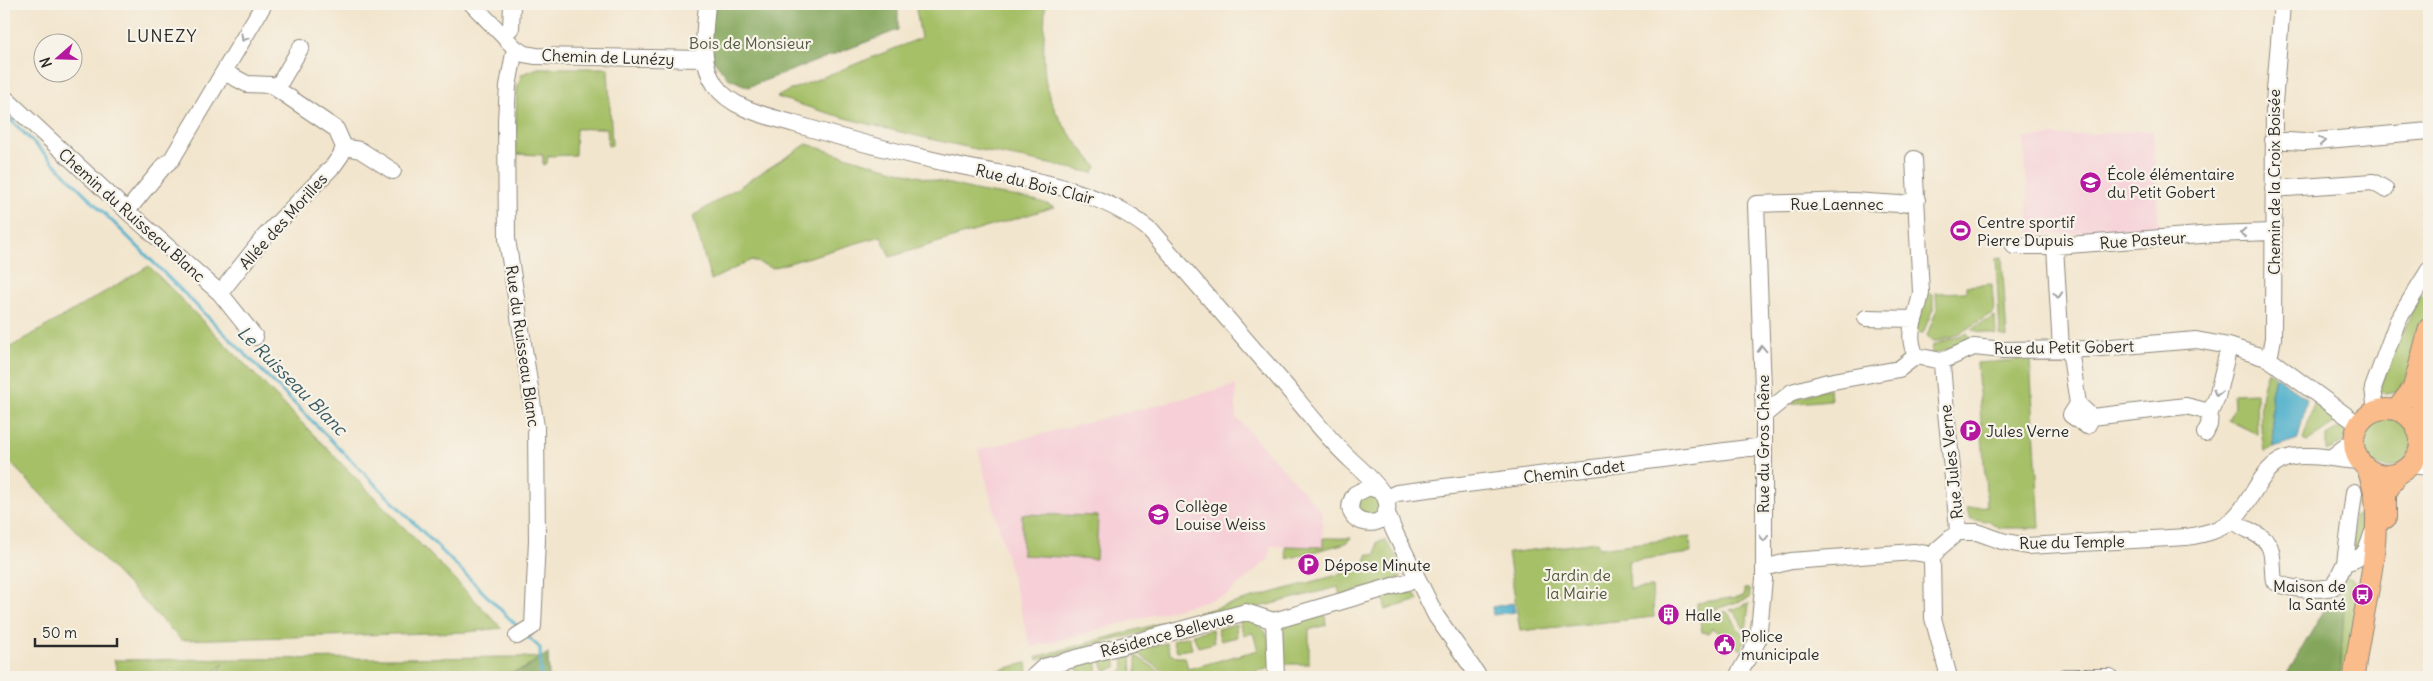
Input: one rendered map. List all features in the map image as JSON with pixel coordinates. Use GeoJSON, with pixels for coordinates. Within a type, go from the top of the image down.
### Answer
{"type":"FeatureCollection","features":[{"type":"Feature","properties":{"kind":"main road"},"geometry":{"type":"LineString","coordinates":[[2396,410],[2413,388],[2429,328]]}},
{"type":"Feature","properties":{"kind":"main road"},"geometry":{"type":"LineString","coordinates":[[2356,677],[2366,646],[2385,538],[2386,493],[2412,468],[2422,442],[2429,375]]}},
{"type":"Feature","properties":{"kind":"main road"},"geometry":{"type":"LineString","coordinates":[[2356,677],[2357,645],[2374,553],[2375,497],[2364,465],[2355,451],[2356,432],[2366,416],[2386,409],[2396,410],[2405,414],[2422,442]]}},
{"type":"Feature","properties":{"kind":"main road"},"geometry":{"type":"LineString","coordinates":[[2364,465],[2382,474],[2412,468]]}},
{"type":"Feature","properties":{"kind":"street"},"geometry":{"type":"LineString","coordinates":[[127,211],[163,167],[172,159],[264,4]]}},
{"type":"Feature","properties":{"kind":"street","name":"Chemin de Lunézy"},"geometry":{"type":"LineString","coordinates":[[472,4],[515,48],[524,54],[536,56],[704,61]]}},
{"type":"Feature","properties":{"kind":"street"},"geometry":{"type":"LineString","coordinates":[[503,35],[511,28],[512,4]]}},
{"type":"Feature","properties":{"kind":"street"},"geometry":{"type":"LineString","coordinates":[[704,61],[707,4]]}},
{"type":"Feature","properties":{"kind":"street","name":"Chemin de la Croix Boisée"},"geometry":{"type":"LineString","coordinates":[[2269,359],[2273,338],[2272,232],[2275,69],[2282,4]]}},
{"type":"Feature","properties":{"kind":"street"},"geometry":{"type":"LineString","coordinates":[[277,88],[301,46]]}},
{"type":"Feature","properties":{"kind":"street","name":"Rue du Ruisseau Blanc"},"geometry":{"type":"LineString","coordinates":[[515,48],[508,86],[506,120],[507,239],[536,427],[538,540],[533,626],[517,636]]}},
{"type":"Feature","properties":{"kind":"street","name":"Rue du Bois Clair"},"geometry":{"type":"LineString","coordinates":[[704,61],[713,82],[720,91],[738,104],[757,112],[884,149],[1078,193],[1120,209],[1150,230],[1346,455],[1382,506],[1436,616],[1478,677]]}},
{"type":"Feature","properties":{"kind":"street"},"geometry":{"type":"LineString","coordinates":[[224,72],[247,84],[263,83],[277,88],[336,129],[344,147],[360,150],[393,171]]}},
{"type":"Feature","properties":{"kind":"street","name":"Chemin du Ruisseau Blanc"},"geometry":{"type":"LineString","coordinates":[[4,97],[127,211],[220,293],[255,337]]}},
{"type":"Feature","properties":{"kind":"street"},"geometry":{"type":"LineString","coordinates":[[2273,140],[2304,142],[2425,132]]}},
{"type":"Feature","properties":{"kind":"street","name":"Allée des Morilles"},"geometry":{"type":"LineString","coordinates":[[220,293],[265,236],[334,165],[344,147]]}},
{"type":"Feature","properties":{"kind":"street"},"geometry":{"type":"LineString","coordinates":[[1914,160],[1921,292],[1920,304],[1914,319],[1910,338],[1916,356]]}},
{"type":"Feature","properties":{"kind":"street"},"geometry":{"type":"LineString","coordinates":[[2273,189],[2373,182],[2385,189]]}},
{"type":"Feature","properties":{"kind":"street","name":"Rue Laennec"},"geometry":{"type":"LineString","coordinates":[[1756,204],[1853,202],[1899,204],[1917,200]]}},
{"type":"Feature","properties":{"kind":"street","name":"Rue du Gros Chêne"},"geometry":{"type":"LineString","coordinates":[[1736,677],[1752,654],[1759,635],[1764,568],[1764,415],[1756,204]]}},
{"type":"Feature","properties":{"kind":"street","name":"Rue Pasteur"},"geometry":{"type":"LineString","coordinates":[[2014,246],[2055,246],[2272,232]]}},
{"type":"Feature","properties":{"kind":"street"},"geometry":{"type":"LineString","coordinates":[[2055,246],[2066,349],[2078,404],[2092,417],[2186,406],[2210,412]]}},
{"type":"Feature","properties":{"kind":"street"},"geometry":{"type":"LineString","coordinates":[[2376,411],[2373,388],[2395,328],[2429,270]]}},
{"type":"Feature","properties":{"kind":"street"},"geometry":{"type":"LineString","coordinates":[[1866,318],[1914,319]]}},
{"type":"Feature","properties":{"kind":"street","name":"Rue du Petit Gobert"},"geometry":{"type":"LineString","coordinates":[[1942,361],[1974,347],[2003,350],[2066,349],[2196,340],[2229,346],[2269,359],[2356,432]]}},
{"type":"Feature","properties":{"kind":"street"},"geometry":{"type":"LineString","coordinates":[[2205,433],[2210,412],[2217,397],[2229,346]]}},
{"type":"Feature","properties":{"kind":"street"},"geometry":{"type":"LineString","coordinates":[[1764,415],[1792,392],[1828,382],[1899,369],[1916,356],[1942,361]]}},
{"type":"Feature","properties":{"kind":"street","name":"Rue Jules Verne"},"geometry":{"type":"LineString","coordinates":[[1942,361],[1945,418],[1953,465],[1958,532]]}},
{"type":"Feature","properties":{"kind":"street"},"geometry":{"type":"LineString","coordinates":[[2332,458],[2356,432]]}},
{"type":"Feature","properties":{"kind":"street","name":"Chemin Cadet"},"geometry":{"type":"LineString","coordinates":[[1382,506],[1397,493],[1764,446]]}},
{"type":"Feature","properties":{"kind":"street","name":"Rue du Bois Clair"},"geometry":{"type":"LineString","coordinates":[[1346,455],[1355,473],[1358,490]]}},
{"type":"Feature","properties":{"kind":"street","name":"Rue du Temple"},"geometry":{"type":"LineString","coordinates":[[1958,532],[1977,532],[2014,545],[2042,546],[2187,537],[2210,533],[2233,520],[2244,507],[2262,478],[2278,462],[2293,456],[2332,458],[2364,465]]}},
{"type":"Feature","properties":{"kind":"street"},"geometry":{"type":"LineString","coordinates":[[1369,487],[1382,506],[1370,524],[1359,521],[1352,513],[1351,502],[1358,490],[1369,487]]}},
{"type":"Feature","properties":{"kind":"street"},"geometry":{"type":"LineString","coordinates":[[2233,520],[2245,530],[2264,538],[2271,548],[2274,581],[2281,586],[2318,589],[2332,587],[2345,563],[2354,492]]}},
{"type":"Feature","properties":{"kind":"street"},"geometry":{"type":"LineString","coordinates":[[2345,563],[2358,560],[2368,549],[2375,524]]}},
{"type":"Feature","properties":{"kind":"street"},"geometry":{"type":"LineString","coordinates":[[1949,677],[1933,618],[1932,558],[1938,549],[1958,532]]}},
{"type":"Feature","properties":{"kind":"street"},"geometry":{"type":"LineString","coordinates":[[1764,568],[1790,561],[1914,552],[1926,554],[1932,558]]}},
{"type":"Feature","properties":{"kind":"street"},"geometry":{"type":"LineString","coordinates":[[1276,677],[1274,621],[1418,579]]}},
{"type":"Feature","properties":{"kind":"street","name":"Résidence Bellevue"},"geometry":{"type":"LineString","coordinates":[[1033,677],[1044,667],[1246,612],[1274,621]]}},
{"type":"Feature","properties":{"kind":"street"},"geometry":{"type":"LineString","coordinates":[[2064,677],[2110,677]]}},
{"type":"Feature","properties":{"kind":"shaded area","name":"École élémentaire du Petit Gobert"},"geometry":{"type":"Polygon","coordinates":[[[2153,130],[2159,228],[2030,236],[2024,138],[2153,130]]]}},
{"type":"Feature","properties":{"kind":"shaded area","name":"Collège Louise Weiss"},"geometry":{"type":"Polygon","coordinates":[[[1236,385],[1236,417],[1322,512],[1323,547],[1270,546],[1270,558],[1227,595],[1031,648],[978,450],[1236,385]]]}},
{"type":"Feature","properties":{"kind":"green space","name":"Bois de Monsieur"},"geometry":{"type":"Polygon","coordinates":[[[711,4],[898,4],[898,30],[748,87],[728,78],[708,53],[711,4]]]}},
{"type":"Feature","properties":{"kind":"green space"},"geometry":{"type":"Polygon","coordinates":[[[915,4],[1045,4],[1044,59],[1047,90],[1064,126],[1097,167],[1093,173],[894,131],[777,97],[921,38],[915,4]]]}},
{"type":"Feature","properties":{"kind":"green space"},"geometry":{"type":"Polygon","coordinates":[[[538,68],[608,68],[612,145],[608,146],[607,128],[576,129],[575,155],[548,156],[547,163],[543,165],[543,155],[515,154],[517,88],[522,74],[538,68]]]}},
{"type":"Feature","properties":{"kind":"green space"},"geometry":{"type":"Polygon","coordinates":[[[807,144],[850,158],[915,175],[980,191],[1027,198],[1054,207],[890,257],[881,236],[772,268],[752,260],[711,280],[693,216],[807,144]]]}},
{"type":"Feature","properties":{"kind":"green space"},"geometry":{"type":"Polygon","coordinates":[[[2002,257],[2007,338],[2000,335],[1996,258],[2002,257]]]}},
{"type":"Feature","properties":{"kind":"green space"},"geometry":{"type":"Polygon","coordinates":[[[149,266],[502,628],[467,632],[181,640],[4,456],[4,351],[149,266]]]}},
{"type":"Feature","properties":{"kind":"green space"},"geometry":{"type":"Polygon","coordinates":[[[1992,284],[1994,312],[1957,334],[1932,342],[1927,335],[1937,309],[1936,293],[1966,292],[1966,286],[1992,284]]]}},
{"type":"Feature","properties":{"kind":"green space"},"geometry":{"type":"Polygon","coordinates":[[[2429,292],[2429,316],[2402,390],[2386,393],[2377,392],[2419,295],[2427,298],[2429,292]]]}},
{"type":"Feature","properties":{"kind":"green space"},"geometry":{"type":"Polygon","coordinates":[[[1925,294],[1933,294],[1933,309],[1923,333],[1915,332],[1925,294]]]}},
{"type":"Feature","properties":{"kind":"green space"},"geometry":{"type":"Polygon","coordinates":[[[1995,316],[1996,335],[1972,330],[1973,328],[1995,316]]]}},
{"type":"Feature","properties":{"kind":"green space"},"geometry":{"type":"Polygon","coordinates":[[[1967,333],[1970,339],[1941,352],[1931,354],[1933,345],[1967,333]]]}},
{"type":"Feature","properties":{"kind":"green space"},"geometry":{"type":"Polygon","coordinates":[[[2030,359],[2040,528],[1999,528],[1988,520],[1985,522],[1971,519],[1966,508],[1987,506],[1977,363],[2030,359]]]}},
{"type":"Feature","properties":{"kind":"green space"},"geometry":{"type":"Polygon","coordinates":[[[2268,371],[2275,376],[2271,394],[2274,447],[2264,451],[2261,401],[2268,371]]]}},
{"type":"Feature","properties":{"kind":"green space"},"geometry":{"type":"Polygon","coordinates":[[[1830,388],[1831,400],[1785,404],[1788,401],[1830,388]]]}},
{"type":"Feature","properties":{"kind":"green space"},"geometry":{"type":"Polygon","coordinates":[[[2256,393],[2257,434],[2228,420],[2234,407],[2233,394],[2256,393]]]}},
{"type":"Feature","properties":{"kind":"green space"},"geometry":{"type":"Polygon","coordinates":[[[2314,403],[2338,421],[2307,442],[2303,440],[2314,403]]]}},
{"type":"Feature","properties":{"kind":"green space"},"geometry":{"type":"Polygon","coordinates":[[[2387,417],[2405,424],[2412,442],[2405,460],[2387,467],[2369,460],[2362,442],[2369,424],[2387,417]]]}},
{"type":"Feature","properties":{"kind":"green space"},"geometry":{"type":"Polygon","coordinates":[[[2344,425],[2347,437],[2343,443],[2326,451],[2326,436],[2344,425]]]}},
{"type":"Feature","properties":{"kind":"green space"},"geometry":{"type":"Polygon","coordinates":[[[1372,494],[1380,501],[1379,512],[1368,517],[1358,510],[1359,499],[1372,494]]]}},
{"type":"Feature","properties":{"kind":"green space"},"geometry":{"type":"Polygon","coordinates":[[[2357,495],[2369,499],[2368,524],[2360,551],[2354,551],[2354,516],[2364,516],[2365,501],[2357,499],[2357,495]]]}},
{"type":"Feature","properties":{"kind":"green space"},"geometry":{"type":"Polygon","coordinates":[[[1022,514],[1098,516],[1096,559],[1022,555],[1022,514]]]}},
{"type":"Feature","properties":{"kind":"green space","name":"Jardin de la Mairie"},"geometry":{"type":"Polygon","coordinates":[[[1690,537],[1691,553],[1628,561],[1630,589],[1652,587],[1654,617],[1520,631],[1508,553],[1597,542],[1599,548],[1690,537]]]}},
{"type":"Feature","properties":{"kind":"green space"},"geometry":{"type":"Polygon","coordinates":[[[1323,538],[1351,538],[1346,543],[1287,559],[1285,546],[1323,547],[1323,538]]]}},
{"type":"Feature","properties":{"kind":"green space"},"geometry":{"type":"Polygon","coordinates":[[[1385,540],[1400,563],[1400,578],[1340,596],[1338,587],[1193,624],[1191,620],[1038,660],[1036,657],[1352,571],[1362,567],[1368,554],[1376,555],[1377,542],[1385,540]]]}},
{"type":"Feature","properties":{"kind":"green space"},"geometry":{"type":"Polygon","coordinates":[[[2345,576],[2359,584],[2349,677],[2340,677],[2344,607],[2337,606],[2341,594],[2333,591],[2345,576]]]}},
{"type":"Feature","properties":{"kind":"green space"},"geometry":{"type":"Polygon","coordinates":[[[1744,589],[1749,589],[1750,598],[1697,615],[1697,603],[1744,596],[1744,589]]]}},
{"type":"Feature","properties":{"kind":"green space"},"geometry":{"type":"Polygon","coordinates":[[[1400,592],[1414,593],[1418,600],[1385,610],[1384,597],[1400,592]]]}},
{"type":"Feature","properties":{"kind":"green space"},"geometry":{"type":"Polygon","coordinates":[[[2329,602],[2344,607],[2340,677],[2285,677],[2329,602]]]}},
{"type":"Feature","properties":{"kind":"green space"},"geometry":{"type":"Polygon","coordinates":[[[1749,603],[1746,632],[1735,613],[1730,610],[1749,603]]]}},
{"type":"Feature","properties":{"kind":"green space"},"geometry":{"type":"Polygon","coordinates":[[[1726,611],[1746,637],[1741,650],[1712,628],[1708,633],[1702,632],[1700,622],[1702,619],[1726,611]]]}},
{"type":"Feature","properties":{"kind":"green space"},"geometry":{"type":"Polygon","coordinates":[[[1325,614],[1326,625],[1309,630],[1309,664],[1280,664],[1281,638],[1287,625],[1292,621],[1325,614]]]}},
{"type":"Feature","properties":{"kind":"green space"},"geometry":{"type":"Polygon","coordinates":[[[1248,621],[1262,628],[1266,633],[1270,645],[1272,668],[1257,671],[1247,677],[1183,677],[1165,672],[1134,651],[1166,643],[1170,654],[1177,657],[1185,657],[1188,669],[1258,650],[1253,633],[1244,635],[1239,622],[1248,621]]]}},
{"type":"Feature","properties":{"kind":"green space"},"geometry":{"type":"Polygon","coordinates":[[[1236,624],[1237,637],[1221,641],[1217,629],[1236,624]]]}},
{"type":"Feature","properties":{"kind":"green space"},"geometry":{"type":"Polygon","coordinates":[[[1212,629],[1214,643],[1198,647],[1193,634],[1212,629]]]}},
{"type":"Feature","properties":{"kind":"green space"},"geometry":{"type":"Polygon","coordinates":[[[1189,636],[1192,649],[1177,651],[1173,640],[1189,636]]]}},
{"type":"Feature","properties":{"kind":"green space"},"geometry":{"type":"Polygon","coordinates":[[[1131,652],[1132,677],[1116,677],[1115,675],[1124,669],[1123,654],[1131,652]]]}},
{"type":"Feature","properties":{"kind":"green space"},"geometry":{"type":"Polygon","coordinates":[[[548,653],[549,677],[485,677],[522,670],[548,653]]]}},
{"type":"Feature","properties":{"kind":"green space"},"geometry":{"type":"Polygon","coordinates":[[[1116,656],[1116,667],[1105,672],[1100,659],[1116,656]]]}},
{"type":"Feature","properties":{"kind":"green space"},"geometry":{"type":"Polygon","coordinates":[[[1136,656],[1164,674],[1152,677],[1136,677],[1136,656]]]}},
{"type":"Feature","properties":{"kind":"green space"},"geometry":{"type":"Polygon","coordinates":[[[540,658],[522,670],[485,677],[215,677],[224,662],[210,677],[119,677],[114,660],[540,658]]]}},
{"type":"Feature","properties":{"kind":"green space"},"geometry":{"type":"Polygon","coordinates":[[[1096,660],[1098,674],[1081,677],[1076,666],[1096,660]]]}},
{"type":"Feature","properties":{"kind":"green space"},"geometry":{"type":"Polygon","coordinates":[[[1026,663],[1028,670],[1025,677],[973,677],[1026,663]]]}},
{"type":"Feature","properties":{"kind":"water"},"geometry":{"type":"Polygon","coordinates":[[[2275,376],[2307,399],[2298,439],[2274,447],[2271,394],[2275,376]]]}},
{"type":"Feature","properties":{"kind":"water"},"geometry":{"type":"Polygon","coordinates":[[[1513,603],[1515,612],[1493,615],[1492,607],[1513,603]]]}},
{"type":"Feature","properties":{"kind":"waterway","name":"Le Ruisseau Blanc"},"geometry":{"type":"LineString","coordinates":[[4,113],[519,628]]}},
{"type":"Feature","properties":{"kind":"waterway","name":"Le Ruisseau Blanc"},"geometry":{"type":"LineString","coordinates":[[527,636],[540,648],[541,677]]}},
{"type":"Feature","properties":{"kind":"place","name":"École élémentaire du Petit Gobert"},"geometry":{"type":"Point","coordinates":[2091,183]}},
{"type":"Feature","properties":{"kind":"place","name":"Centre sportif Pierre Dupuis"},"geometry":{"type":"Point","coordinates":[1961,231]}},
{"type":"Feature","properties":{"kind":"place","name":"Jules Verne"},"geometry":{"type":"Point","coordinates":[1970,431]}},
{"type":"Feature","properties":{"kind":"place","name":"Collège Louise Weiss"},"geometry":{"type":"Point","coordinates":[1159,515]}},
{"type":"Feature","properties":{"kind":"place","name":"Dépose Minute"},"geometry":{"type":"Point","coordinates":[1308,565]}},
{"type":"Feature","properties":{"kind":"place","name":"Maison de la Santé"},"geometry":{"type":"Point","coordinates":[2362,595]}},
{"type":"Feature","properties":{"kind":"place","name":"Halle"},"geometry":{"type":"Point","coordinates":[1669,615]}},
{"type":"Feature","properties":{"kind":"place","name":"Police municipale"},"geometry":{"type":"Point","coordinates":[1725,645]}},
{"type":"Feature","properties":{"kind":"district","name":"LUNEZY"},"geometry":{"type":"Point","coordinates":[162,36]}}]}
